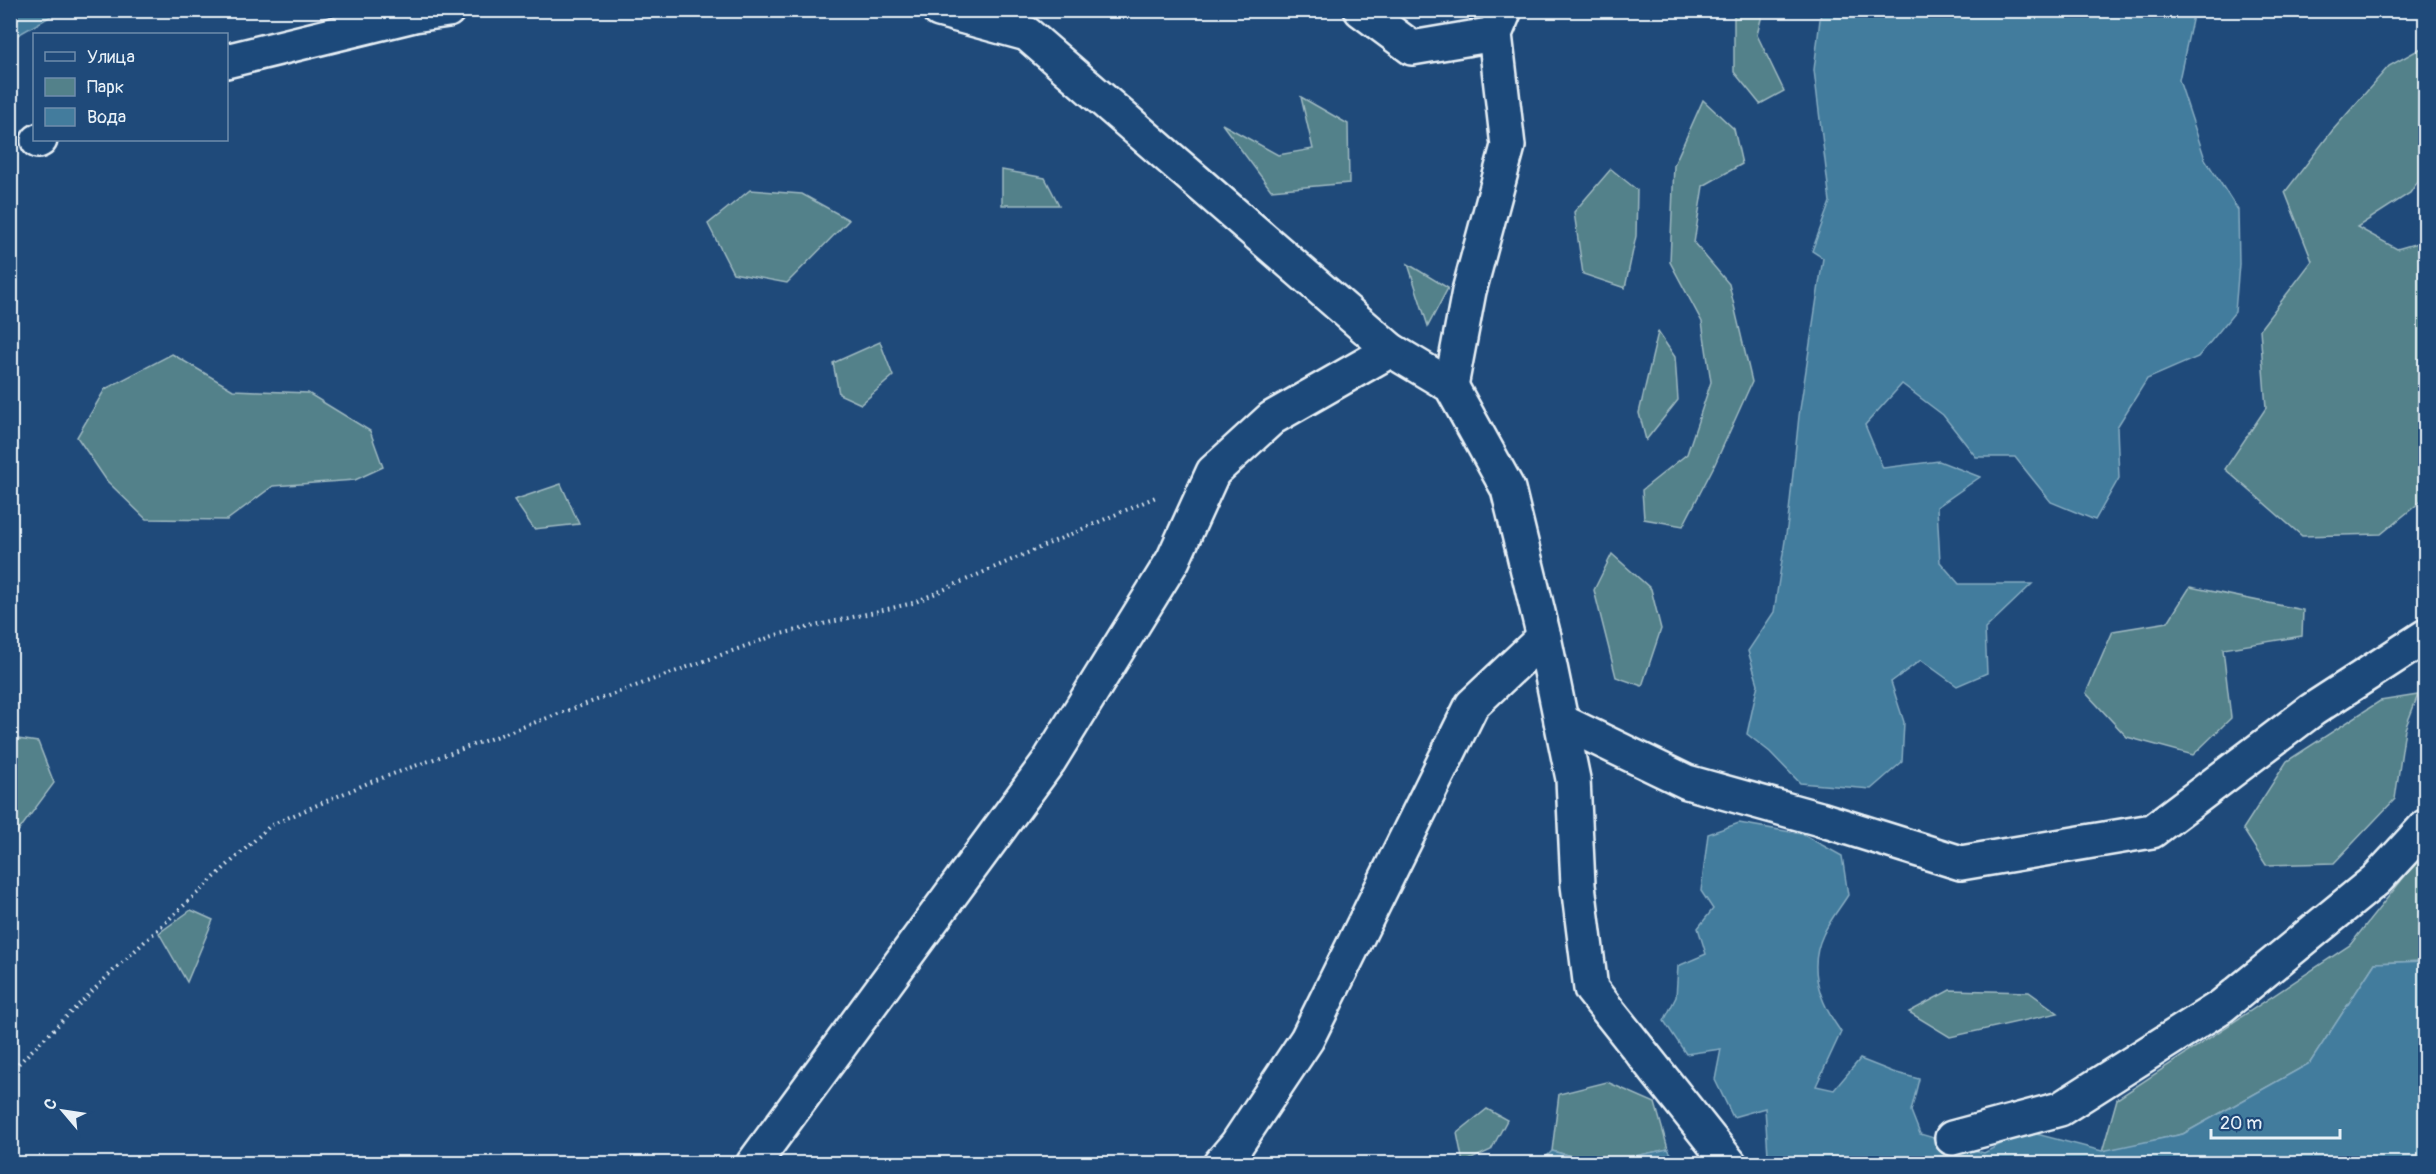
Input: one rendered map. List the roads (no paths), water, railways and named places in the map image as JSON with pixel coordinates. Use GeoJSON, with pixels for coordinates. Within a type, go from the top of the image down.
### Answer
{"type":"FeatureCollection","features":[{"type":"Feature","properties":{"kind":"lane"},"geometry":{"type":"LineString","coordinates":[[228,60],[414,15],[448,10]]}},
{"type":"Feature","properties":{"kind":"lane"},"geometry":{"type":"LineString","coordinates":[[939,10],[1032,22],[1391,350],[1451,386],[1508,489],[1544,637],[1573,779],[1578,885],[1591,989],[1730,1164]]}},
{"type":"Feature","properties":{"kind":"lane"},"geometry":{"type":"LineString","coordinates":[[1361,10],[1412,48],[1500,22],[1508,146],[1469,291],[1451,386]]}},
{"type":"Feature","properties":{"kind":"lane"},"geometry":{"type":"LineString","coordinates":[[753,1164],[1048,761],[1173,560],[1213,472],[1272,418],[1391,350]]}},
{"type":"Feature","properties":{"kind":"lane"},"geometry":{"type":"LineString","coordinates":[[1561,721],[1688,782],[1820,819],[1961,863],[2152,831],[2312,710],[2426,636]]}},
{"type":"Feature","properties":{"kind":"lane"},"geometry":{"type":"LineString","coordinates":[[1220,1164],[1238,1144],[1307,1040],[1472,705],[1544,637]]}},
{"type":"Feature","properties":{"kind":"lane"},"geometry":{"type":"LineString","coordinates":[[1952,1138],[2060,1109],[2222,1005],[2376,880],[2426,826]]}},
{"type":"Feature","properties":{"kind":"water"},"geometry":{"type":"Polygon","coordinates":[[[11,10],[60,10],[60,11],[11,39],[11,10]]]}},
{"type":"Feature","properties":{"kind":"water"},"geometry":{"type":"Polygon","coordinates":[[[1821,11],[2194,11],[2179,80],[2205,159],[2238,210],[2239,264],[2235,312],[2198,357],[2147,379],[2117,427],[2119,478],[2095,520],[2051,502],[2015,457],[1976,457],[1943,415],[1902,384],[1865,425],[1883,468],[1939,461],[1980,477],[1937,507],[1940,562],[1959,584],[2032,584],[1985,629],[1987,673],[1957,686],[1921,660],[1891,682],[1904,722],[1902,762],[1871,789],[1800,783],[1770,752],[1747,734],[1758,684],[1748,651],[1774,612],[1788,521],[1799,416],[1823,258],[1812,251],[1830,202],[1814,70],[1821,11]]]}},
{"type":"Feature","properties":{"kind":"water"},"geometry":{"type":"Polygon","coordinates":[[[1739,823],[1802,834],[1842,856],[1848,895],[1825,930],[1816,961],[1818,986],[1822,998],[1841,1032],[1816,1086],[1834,1090],[1860,1059],[1919,1079],[1911,1111],[1920,1134],[1984,1153],[2025,1131],[2102,1151],[2183,1134],[2310,1063],[2375,963],[2425,961],[2425,1163],[1764,1163],[1768,1155],[1765,1108],[1733,1117],[1715,1080],[1721,1049],[1686,1054],[1664,1021],[1676,997],[1678,966],[1706,954],[1698,928],[1713,909],[1701,891],[1708,834],[1739,823]]]}},
{"type":"Feature","properties":{"kind":"water"},"geometry":{"type":"Polygon","coordinates":[[[1668,1149],[1677,1163],[1602,1163],[1668,1149]]]}},
{"type":"Feature","properties":{"kind":"water"},"geometry":{"type":"Polygon","coordinates":[[[1552,1151],[1596,1163],[1540,1163],[1552,1151]]]}}]}
